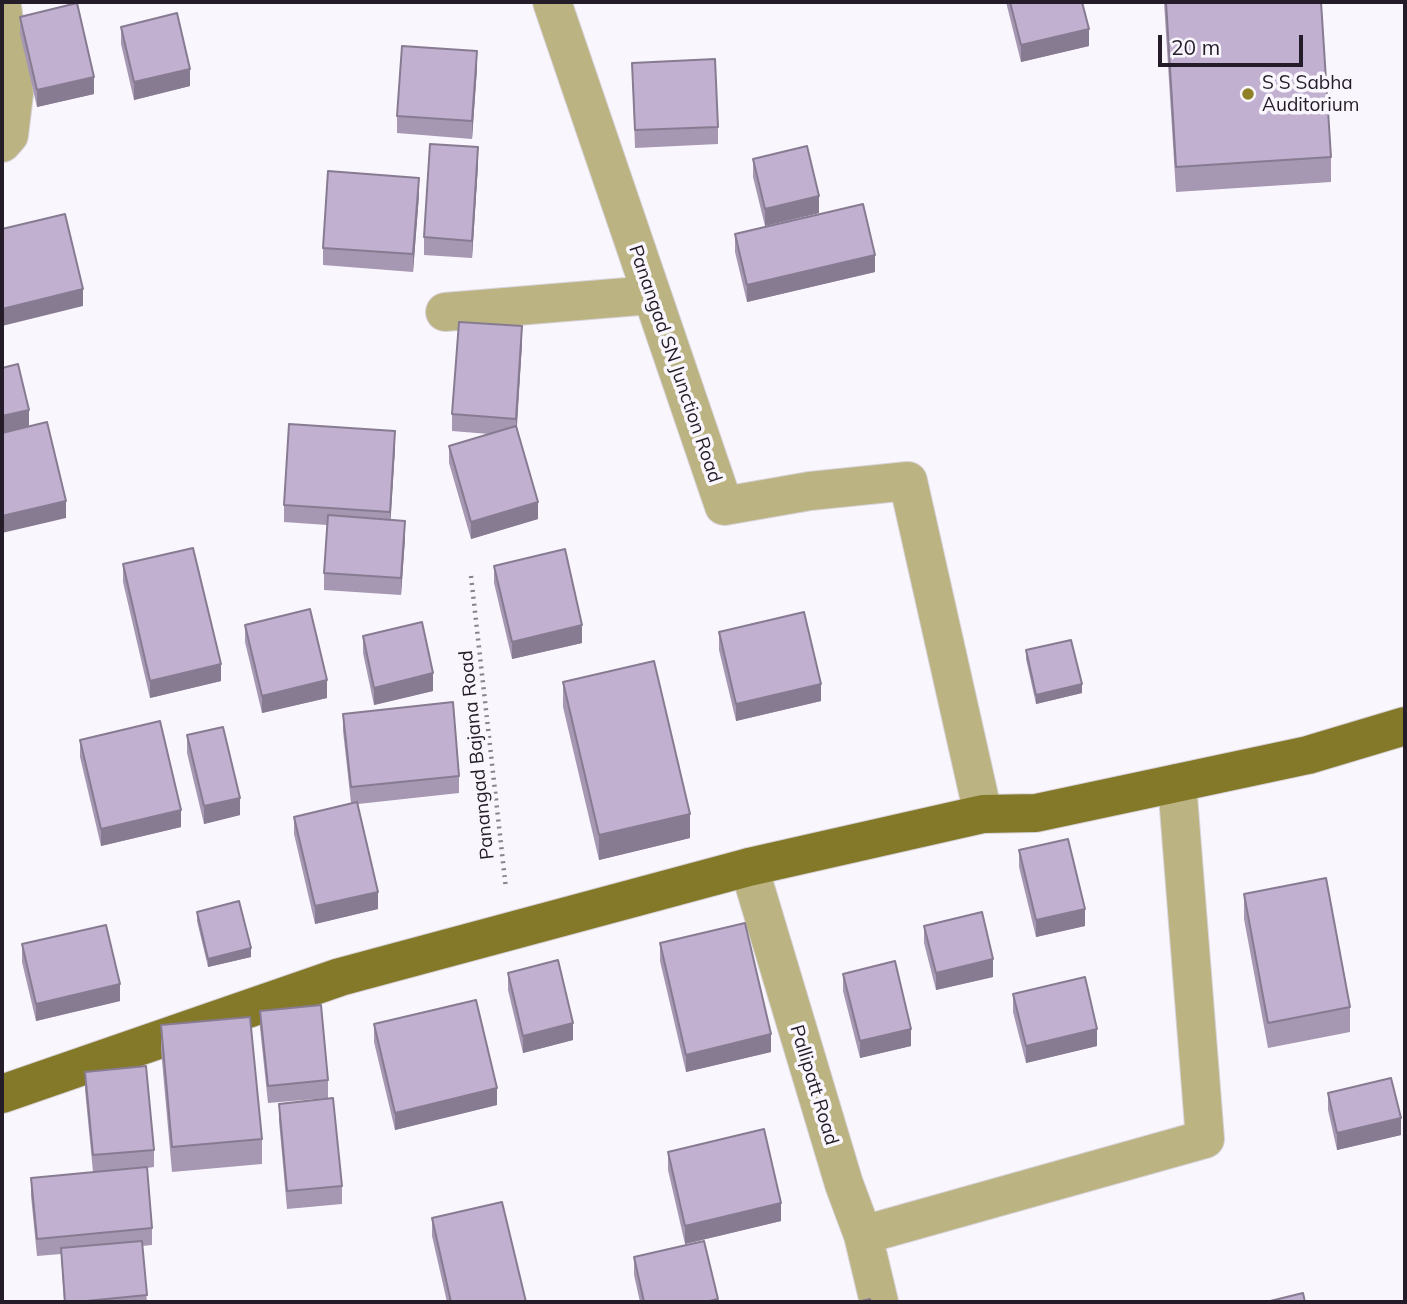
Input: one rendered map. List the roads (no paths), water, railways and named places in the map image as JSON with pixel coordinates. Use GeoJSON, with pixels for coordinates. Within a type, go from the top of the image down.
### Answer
{"type":"FeatureCollection","features":[{"type":"Feature","properties":{"kind":"main road"},"geometry":{"type":"LineString","coordinates":[[2,1094],[340,977],[749,867],[984,814],[1036,813],[1308,755],[1405,726]]}},
{"type":"Feature","properties":{"kind":"street","name":"Panangad SN Junction Road"},"geometry":{"type":"LineString","coordinates":[[552,2],[724,506],[810,491],[908,481],[984,814]]}},
{"type":"Feature","properties":{"kind":"street"},"geometry":{"type":"LineString","coordinates":[[2,143],[9,135],[14,94],[13,5]]}},
{"type":"Feature","properties":{"kind":"street"},"geometry":{"type":"LineString","coordinates":[[445,312],[651,295]]}},
{"type":"Feature","properties":{"kind":"street"},"geometry":{"type":"LineString","coordinates":[[863,1235],[1205,1139],[1177,783]]}},
{"type":"Feature","properties":{"kind":"street","name":"Pallipatt Road"},"geometry":{"type":"LineString","coordinates":[[749,867],[844,1184],[863,1235],[879,1302]]}},
{"type":"Feature","properties":{"kind":"place","name":"S S Sabha Auditorium"},"geometry":{"type":"Point","coordinates":[1248,94]}}]}
